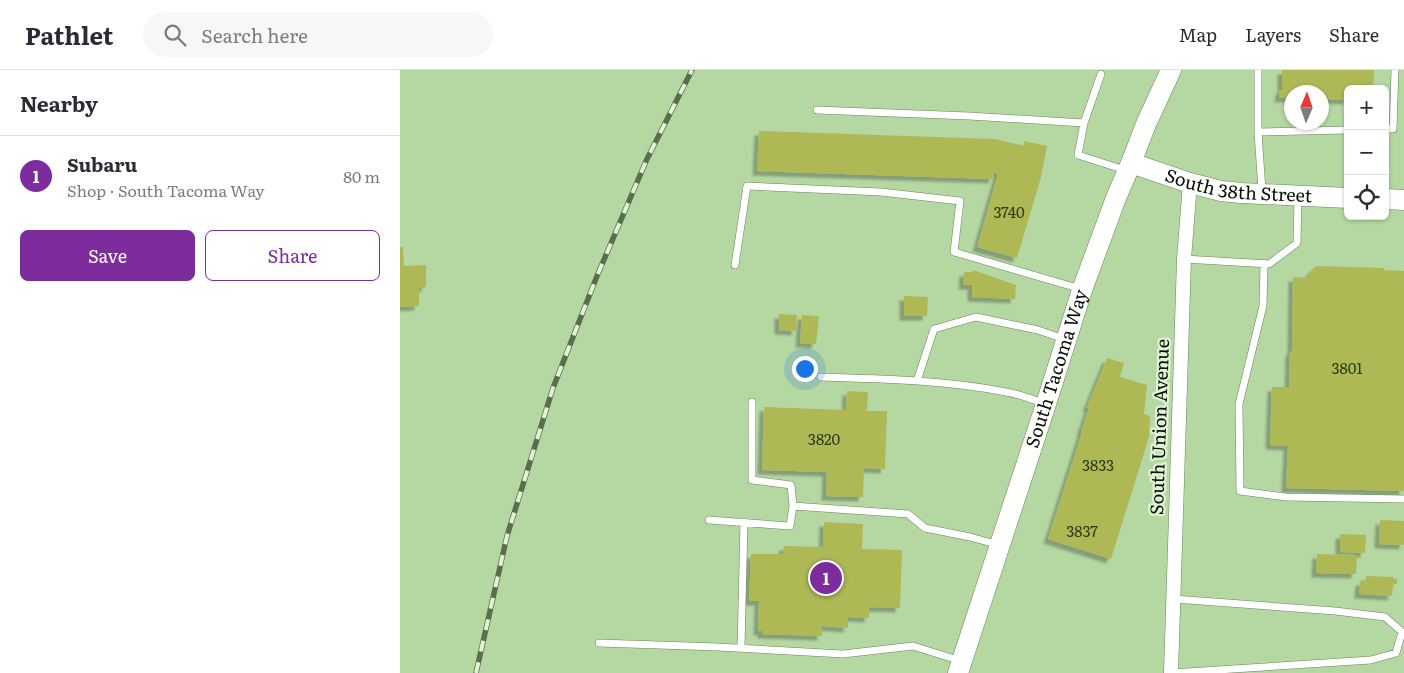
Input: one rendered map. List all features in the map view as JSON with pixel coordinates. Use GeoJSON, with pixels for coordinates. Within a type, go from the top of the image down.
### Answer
{"type":"FeatureCollection","features":[{"type":"Feature","properties":{"kind":"main road","name":"South Tacoma Way"},"geometry":{"type":"LineString","coordinates":[[959,667],[1082,290],[1116,198],[1146,124],[1171,70]]}},
{"type":"Feature","properties":{"kind":"main road","name":"South 38th Street"},"geometry":{"type":"LineString","coordinates":[[1130,167],[1221,191],[1344,198]]}},
{"type":"Feature","properties":{"kind":"main road"},"geometry":{"type":"LineString","coordinates":[[1389,199],[1404,200]]}},
{"type":"Feature","properties":{"kind":"street","name":"South Union Avenue"},"geometry":{"type":"LineString","coordinates":[[1171,673],[1184,259],[1190,183]]}},
{"type":"Feature","properties":{"kind":"lane"},"geometry":{"type":"LineString","coordinates":[[1258,70],[1258,132],[1263,194]]}},
{"type":"Feature","properties":{"kind":"lane"},"geometry":{"type":"LineString","coordinates":[[1389,129],[1393,129],[1395,70]]}},
{"type":"Feature","properties":{"kind":"lane"},"geometry":{"type":"LineString","coordinates":[[1100,74],[1084,123],[1078,155],[1130,167]]}},
{"type":"Feature","properties":{"kind":"lane"},"geometry":{"type":"LineString","coordinates":[[817,110],[1084,123]]}},
{"type":"Feature","properties":{"kind":"lane"},"geometry":{"type":"LineString","coordinates":[[1258,132],[1344,130]]}},
{"type":"Feature","properties":{"kind":"lane"},"geometry":{"type":"LineString","coordinates":[[735,264],[747,186],[882,192],[960,200],[954,252],[1082,290]]}},
{"type":"Feature","properties":{"kind":"lane"},"geometry":{"type":"LineString","coordinates":[[1184,259],[1269,264],[1297,243],[1298,196]]}},
{"type":"Feature","properties":{"kind":"lane"},"geometry":{"type":"LineString","coordinates":[[1264,264],[1263,306],[1239,404],[1240,491],[1286,497],[1404,499]]}},
{"type":"Feature","properties":{"kind":"lane"},"geometry":{"type":"LineString","coordinates":[[917,381],[934,329],[976,316],[1038,330],[1066,340]]}},
{"type":"Feature","properties":{"kind":"lane"},"geometry":{"type":"LineString","coordinates":[[821,377],[917,381],[968,386],[1008,392],[1046,404]]}},
{"type":"Feature","properties":{"kind":"lane"},"geometry":{"type":"LineString","coordinates":[[709,520],[790,526],[794,506],[791,485],[752,480],[752,402]]}},
{"type":"Feature","properties":{"kind":"lane"},"geometry":{"type":"LineString","coordinates":[[794,506],[908,514],[925,528],[999,545]]}},
{"type":"Feature","properties":{"kind":"lane"},"geometry":{"type":"LineString","coordinates":[[741,648],[744,522]]}},
{"type":"Feature","properties":{"kind":"lane"},"geometry":{"type":"LineString","coordinates":[[1171,673],[1371,660],[1396,653],[1402,632],[1385,617],[1335,611],[1174,599]]}},
{"type":"Feature","properties":{"kind":"lane"},"geometry":{"type":"LineString","coordinates":[[599,643],[843,654],[913,646],[959,667]]}},
{"type":"Feature","properties":{"kind":"building"},"geometry":{"type":"Polygon","coordinates":[[[1282,70],[1374,70],[1373,85],[1344,85],[1344,100],[1329,99],[1329,85],[1284,85],[1284,98],[1279,98],[1280,90],[1282,90],[1282,70]]]}},
{"type":"Feature","properties":{"kind":"building"},"geometry":{"type":"Polygon","coordinates":[[[759,131],[995,139],[1024,146],[1024,141],[1047,146],[1041,177],[1017,258],[977,247],[998,174],[994,172],[993,179],[757,171],[759,131]]]}},
{"type":"Feature","properties":{"kind":"building"},"geometry":{"type":"Polygon","coordinates":[[[400,247],[403,247],[404,266],[426,265],[426,287],[419,288],[419,306],[400,307],[400,247]]]}},
{"type":"Feature","properties":{"kind":"building"},"geometry":{"type":"Polygon","coordinates":[[[1318,266],[1384,268],[1384,270],[1404,271],[1404,491],[1286,488],[1288,446],[1270,445],[1272,387],[1289,387],[1290,351],[1292,351],[1293,277],[1308,278],[1308,275],[1318,266]]]}},
{"type":"Feature","properties":{"kind":"building"},"geometry":{"type":"Polygon","coordinates":[[[973,270],[1016,285],[1015,299],[972,297],[972,285],[963,285],[964,272],[973,272],[973,270]]]}},
{"type":"Feature","properties":{"kind":"building"},"geometry":{"type":"Polygon","coordinates":[[[904,296],[928,297],[927,316],[904,316],[904,296]]]}},
{"type":"Feature","properties":{"kind":"building"},"geometry":{"type":"Polygon","coordinates":[[[779,314],[797,315],[796,331],[779,330],[779,314]]]}},
{"type":"Feature","properties":{"kind":"building"},"geometry":{"type":"Polygon","coordinates":[[[802,315],[819,316],[816,344],[800,343],[802,315]]]}},
{"type":"Feature","properties":{"kind":"building"},"geometry":{"type":"Polygon","coordinates":[[[1107,358],[1124,363],[1120,377],[1147,385],[1144,414],[1150,416],[1149,437],[1111,559],[1048,539],[1082,432],[1089,408],[1087,407],[1107,358]]]}},
{"type":"Feature","properties":{"kind":"building"},"geometry":{"type":"Polygon","coordinates":[[[847,391],[868,392],[867,411],[887,411],[885,469],[864,468],[863,497],[826,496],[827,472],[762,470],[764,407],[846,410],[847,391]]]}},
{"type":"Feature","properties":{"kind":"building"},"geometry":{"type":"Polygon","coordinates":[[[1380,520],[1404,521],[1404,545],[1379,544],[1380,520]]]}},
{"type":"Feature","properties":{"kind":"building"},"geometry":{"type":"Polygon","coordinates":[[[824,522],[863,524],[862,549],[902,550],[900,608],[869,607],[869,618],[848,617],[848,628],[822,626],[822,636],[762,634],[762,631],[758,631],[759,601],[749,601],[751,554],[783,554],[784,546],[823,547],[824,522]]]}},
{"type":"Feature","properties":{"kind":"building"},"geometry":{"type":"Polygon","coordinates":[[[1340,534],[1366,535],[1365,553],[1340,552],[1340,534]]]}},
{"type":"Feature","properties":{"kind":"building"},"geometry":{"type":"Polygon","coordinates":[[[1317,554],[1357,555],[1356,574],[1316,573],[1317,554]]]}},
{"type":"Feature","properties":{"kind":"building"},"geometry":{"type":"Polygon","coordinates":[[[1366,576],[1394,577],[1394,579],[1397,579],[1397,584],[1393,584],[1392,596],[1359,594],[1360,581],[1366,581],[1366,576]]]}},
{"type":"Feature","properties":{"kind":"railway"},"geometry":{"type":"LineString","coordinates":[[476,673],[507,536],[553,388],[597,276],[647,159],[692,70]]}},
{"type":"Feature","properties":{"kind":"place","name":"Subaru"},"geometry":{"type":"Point","coordinates":[826,578]}}]}
